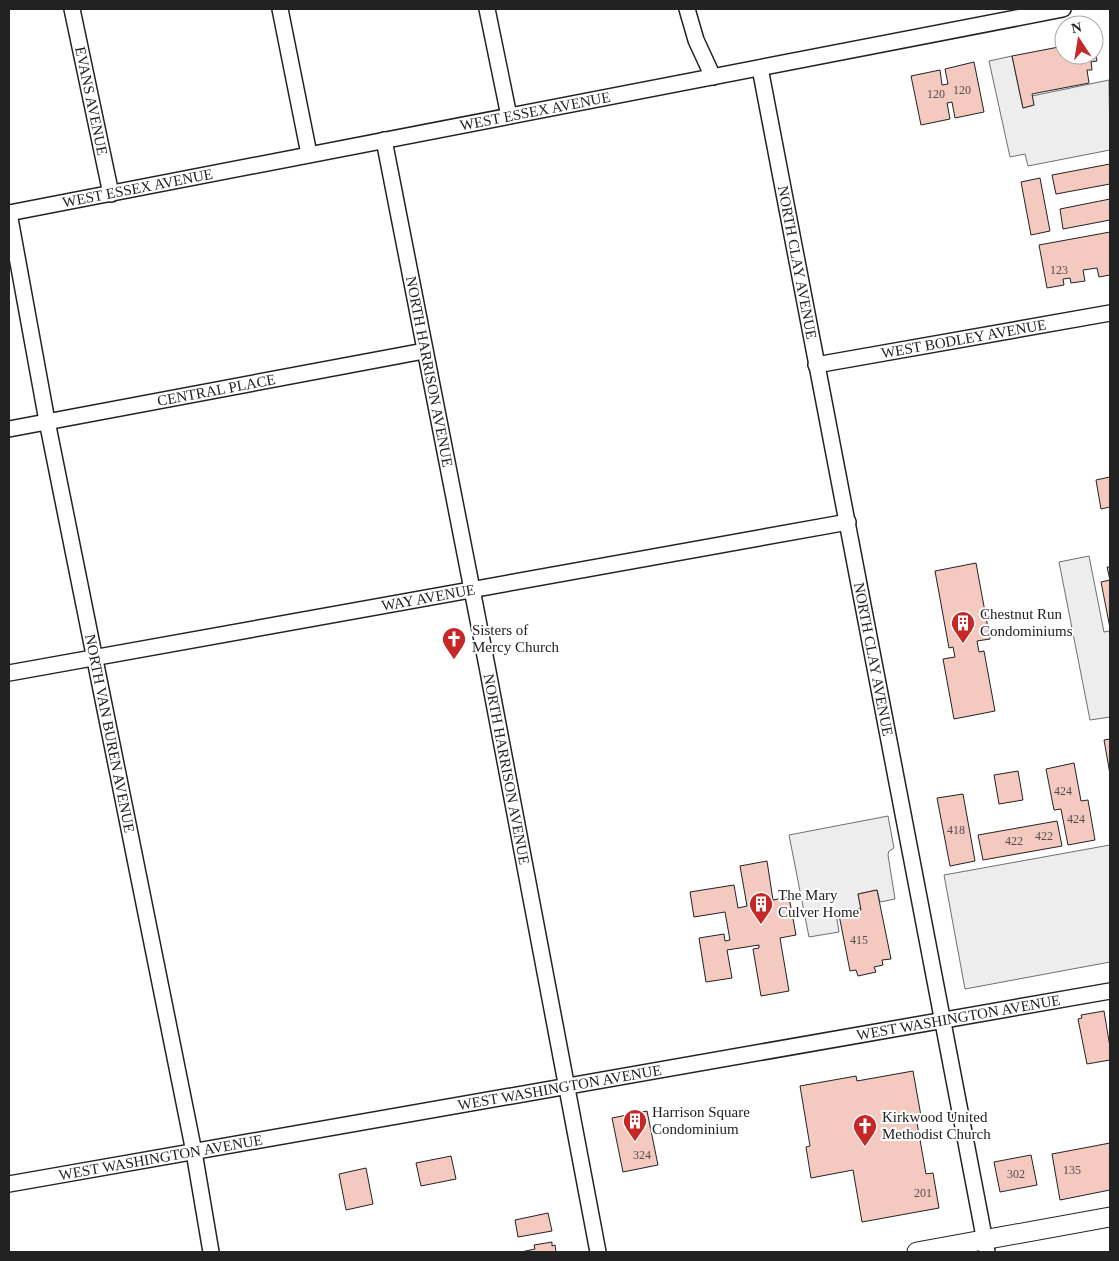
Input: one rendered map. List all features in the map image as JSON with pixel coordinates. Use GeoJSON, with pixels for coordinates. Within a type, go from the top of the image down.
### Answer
{"type":"FeatureCollection","features":[{"type":"Feature","properties":{"kind":"main road"},"geometry":{"type":"LineString","coordinates":[[917,1252],[986,1246],[1110,1217]]}},
{"type":"Feature","properties":{"kind":"street","name":"EVANS AVENUE"},"geometry":{"type":"LineString","coordinates":[[72,9],[111,194]]}},
{"type":"Feature","properties":{"kind":"street"},"geometry":{"type":"LineString","coordinates":[[280,9],[309,154]]}},
{"type":"Feature","properties":{"kind":"street"},"geometry":{"type":"LineString","coordinates":[[486,9],[509,116]]}},
{"type":"Feature","properties":{"kind":"street"},"geometry":{"type":"LineString","coordinates":[[687,9],[696,40],[713,77]]}},
{"type":"Feature","properties":{"kind":"street","name":"WEST ESSEX AVENUE"},"geometry":{"type":"LineString","coordinates":[[9,213],[1062,9]]}},
{"type":"Feature","properties":{"kind":"street","name":"NORTH CLAY AVENUE"},"geometry":{"type":"LineString","coordinates":[[760,68],[986,1246]]}},
{"type":"Feature","properties":{"kind":"street","name":"NORTH HARRISON AVENUE"},"geometry":{"type":"LineString","coordinates":[[384,140],[472,589],[598,1252]]}},
{"type":"Feature","properties":{"kind":"street","name":"NORTH VAN BUREN AVENUE"},"geometry":{"type":"LineString","coordinates":[[9,213],[47,421],[194,1152],[210,1252]]}},
{"type":"Feature","properties":{"kind":"street","name":"WEST BODLEY AVENUE"},"geometry":{"type":"LineString","coordinates":[[816,365],[1110,313]]}},
{"type":"Feature","properties":{"kind":"street","name":"CENTRAL PLACE"},"geometry":{"type":"LineString","coordinates":[[9,429],[424,351]]}},
{"type":"Feature","properties":{"kind":"street","name":"WAY AVENUE"},"geometry":{"type":"LineString","coordinates":[[9,672],[848,522]]}},
{"type":"Feature","properties":{"kind":"street","name":"WEST WASHINGTON AVENUE"},"geometry":{"type":"LineString","coordinates":[[9,1184],[1110,991]]}},
{"type":"Feature","properties":{"kind":"shaded area"},"geometry":{"type":"Polygon","coordinates":[[[1012,56],[1023,108],[1034,105],[1032,96],[1109,80],[1110,150],[1028,166],[1025,154],[1010,157],[989,61],[1012,56]]]}},
{"type":"Feature","properties":{"kind":"shaded area"},"geometry":{"type":"Polygon","coordinates":[[[1089,556],[1104,632],[1109,631],[1110,636],[1110,717],[1090,720],[1059,562],[1089,556]]]}},
{"type":"Feature","properties":{"kind":"shaded area"},"geometry":{"type":"Polygon","coordinates":[[[888,816],[894,848],[889,851],[888,855],[895,899],[880,902],[877,890],[858,894],[861,908],[836,913],[839,932],[809,937],[789,835],[888,816]]]}},
{"type":"Feature","properties":{"kind":"shaded area"},"geometry":{"type":"Polygon","coordinates":[[[1110,845],[1110,962],[965,989],[944,875],[1110,845]]]}},
{"type":"Feature","properties":{"kind":"building"},"geometry":{"type":"Polygon","coordinates":[[[1054,48],[1054,65],[1091,65],[1092,70],[1087,70],[1089,83],[1032,94],[1034,105],[1023,108],[1012,56],[1054,48]]]}},
{"type":"Feature","properties":{"kind":"building"},"geometry":{"type":"Polygon","coordinates":[[[974,62],[984,112],[955,118],[952,102],[947,103],[950,119],[921,125],[911,76],[940,70],[942,85],[948,84],[945,69],[974,62]]]}},
{"type":"Feature","properties":{"kind":"building"},"geometry":{"type":"Polygon","coordinates":[[[1110,164],[1110,184],[1056,194],[1052,175],[1110,164]]]}},
{"type":"Feature","properties":{"kind":"building"},"geometry":{"type":"Polygon","coordinates":[[[1040,178],[1050,231],[1031,235],[1021,182],[1040,178]]]}},
{"type":"Feature","properties":{"kind":"building"},"geometry":{"type":"Polygon","coordinates":[[[1110,199],[1110,220],[1063,229],[1060,209],[1110,199]]]}},
{"type":"Feature","properties":{"kind":"building"},"geometry":{"type":"Polygon","coordinates":[[[1110,232],[1110,275],[1099,277],[1097,268],[1083,270],[1085,281],[1071,283],[1070,278],[1063,279],[1064,285],[1047,288],[1039,245],[1110,232]]]}},
{"type":"Feature","properties":{"kind":"building"},"geometry":{"type":"Polygon","coordinates":[[[1110,477],[1110,507],[1101,509],[1096,480],[1110,477]]]}},
{"type":"Feature","properties":{"kind":"building","name":"Chestnut Run Condominiums"},"geometry":{"type":"Polygon","coordinates":[[[976,563],[990,639],[977,641],[979,652],[984,651],[995,711],[954,719],[943,659],[955,657],[953,647],[949,648],[935,571],[976,563]]]}},
{"type":"Feature","properties":{"kind":"building"},"geometry":{"type":"Polygon","coordinates":[[[1107,567],[1110,567],[1110,580],[1107,567]]]}},
{"type":"Feature","properties":{"kind":"building"},"geometry":{"type":"Polygon","coordinates":[[[1110,580],[1110,628],[1101,582],[1110,580]]]}},
{"type":"Feature","properties":{"kind":"building"},"geometry":{"type":"Polygon","coordinates":[[[1110,739],[1110,774],[1104,740],[1110,739]]]}},
{"type":"Feature","properties":{"kind":"building"},"geometry":{"type":"Polygon","coordinates":[[[1074,763],[1081,801],[1088,800],[1095,840],[1068,845],[1061,809],[1054,810],[1046,769],[1074,763]]]}},
{"type":"Feature","properties":{"kind":"building"},"geometry":{"type":"Polygon","coordinates":[[[1018,771],[1023,800],[999,804],[994,775],[1018,771]]]}},
{"type":"Feature","properties":{"kind":"building"},"geometry":{"type":"Polygon","coordinates":[[[963,794],[975,861],[950,866],[937,798],[963,794]]]}},
{"type":"Feature","properties":{"kind":"building"},"geometry":{"type":"Polygon","coordinates":[[[1057,821],[1062,846],[983,860],[978,835],[1057,821]]]}},
{"type":"Feature","properties":{"kind":"building","name":"The Mary Culver Home"},"geometry":{"type":"Polygon","coordinates":[[[767,861],[773,900],[789,897],[796,935],[780,938],[789,991],[761,996],[753,949],[759,948],[759,945],[727,950],[732,978],[706,982],[699,938],[724,934],[725,941],[730,940],[725,912],[694,917],[690,892],[734,885],[738,908],[747,906],[740,866],[767,861]]]}},
{"type":"Feature","properties":{"kind":"building"},"geometry":{"type":"Polygon","coordinates":[[[877,890],[891,959],[882,960],[883,965],[874,967],[876,972],[858,976],[856,970],[850,971],[839,915],[861,910],[858,894],[877,890]]]}},
{"type":"Feature","properties":{"kind":"building"},"geometry":{"type":"Polygon","coordinates":[[[1104,1011],[1110,1047],[1110,1060],[1087,1064],[1078,1019],[1082,1018],[1081,1015],[1104,1011]]]}},
{"type":"Feature","properties":{"kind":"building","name":"Kirkwood United Methodist Church"},"geometry":{"type":"Polygon","coordinates":[[[913,1071],[921,1116],[916,1117],[926,1174],[933,1173],[939,1208],[862,1222],[853,1170],[811,1178],[806,1147],[810,1146],[800,1086],[856,1076],[857,1081],[913,1071]]]}},
{"type":"Feature","properties":{"kind":"building","name":"Harrison Square Condominium"},"geometry":{"type":"Polygon","coordinates":[[[647,1111],[658,1165],[623,1172],[612,1118],[647,1111]]]}},
{"type":"Feature","properties":{"kind":"building"},"geometry":{"type":"Polygon","coordinates":[[[1110,1143],[1110,1190],[1060,1200],[1052,1154],[1110,1143]]]}},
{"type":"Feature","properties":{"kind":"building"},"geometry":{"type":"Polygon","coordinates":[[[1031,1155],[1037,1185],[1000,1192],[994,1162],[1031,1155]]]}},
{"type":"Feature","properties":{"kind":"building"},"geometry":{"type":"Polygon","coordinates":[[[451,1156],[456,1179],[421,1186],[416,1163],[451,1156]]]}},
{"type":"Feature","properties":{"kind":"building"},"geometry":{"type":"Polygon","coordinates":[[[366,1168],[373,1204],[346,1210],[339,1174],[366,1168]]]}},
{"type":"Feature","properties":{"kind":"building"},"geometry":{"type":"Polygon","coordinates":[[[548,1213],[552,1231],[518,1237],[515,1220],[548,1213]]]}},
{"type":"Feature","properties":{"kind":"building"},"geometry":{"type":"Polygon","coordinates":[[[552,1242],[552,1246],[555,1245],[556,1252],[521,1252],[535,1249],[534,1245],[552,1242]]]}},
{"type":"Feature","properties":{"kind":"place","name":"Chestnut Run Condominiums"},"geometry":{"type":"Point","coordinates":[963,644]}},
{"type":"Feature","properties":{"kind":"place","name":"Sisters of Mercy Church"},"geometry":{"type":"Point","coordinates":[454,660]}},
{"type":"Feature","properties":{"kind":"place","name":"The Mary Culver Home"},"geometry":{"type":"Point","coordinates":[761,925]}},
{"type":"Feature","properties":{"kind":"place","name":"Harrison Square Condominium"},"geometry":{"type":"Point","coordinates":[635,1142]}},
{"type":"Feature","properties":{"kind":"place","name":"Kirkwood United Methodist Church"},"geometry":{"type":"Point","coordinates":[865,1147]}}]}
